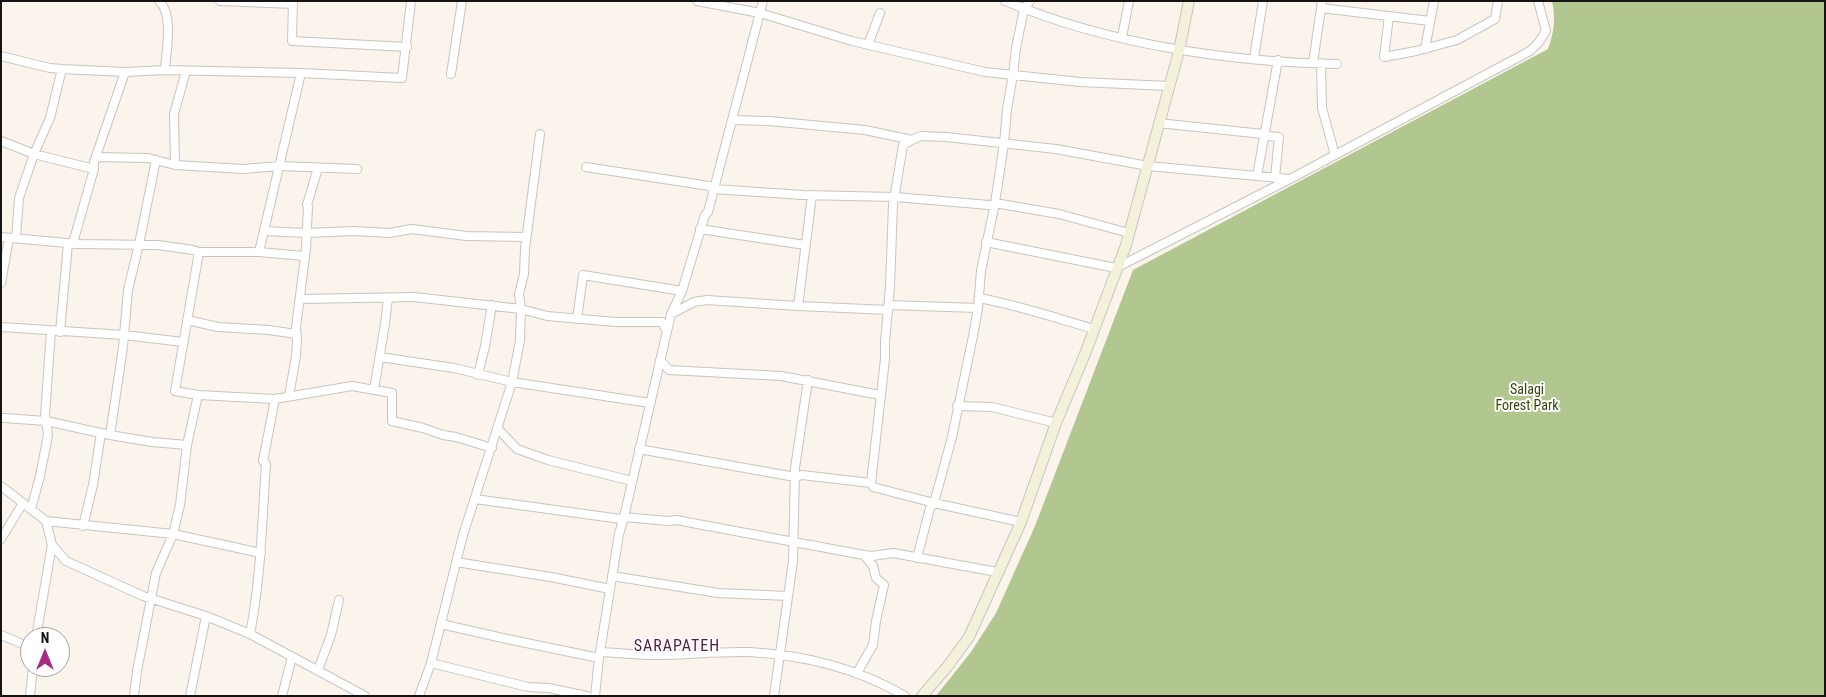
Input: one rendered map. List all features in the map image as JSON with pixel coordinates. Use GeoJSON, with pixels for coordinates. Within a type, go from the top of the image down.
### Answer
{"type":"FeatureCollection","features":[{"type":"Feature","properties":{"kind":"street"},"geometry":{"type":"LineString","coordinates":[[159,1],[165,6],[168,18],[165,70]]}},
{"type":"Feature","properties":{"kind":"street"},"geometry":{"type":"LineString","coordinates":[[220,1],[293,3],[292,41],[407,47]]}},
{"type":"Feature","properties":{"kind":"street"},"geometry":{"type":"LineString","coordinates":[[1,56],[50,68],[62,69],[125,72],[165,70],[302,73],[402,78],[411,1]]}},
{"type":"Feature","properties":{"kind":"street"},"geometry":{"type":"LineString","coordinates":[[451,74],[462,1]]}},
{"type":"Feature","properties":{"kind":"street"},"geometry":{"type":"LineString","coordinates":[[697,1],[727,4],[868,45],[985,72],[1080,82],[1169,86]]}},
{"type":"Feature","properties":{"kind":"street"},"geometry":{"type":"LineString","coordinates":[[595,696],[619,534],[671,314],[682,291],[700,229],[708,212],[763,1]]}},
{"type":"Feature","properties":{"kind":"street"},"geometry":{"type":"LineString","coordinates":[[1005,1],[1061,22],[1179,51],[1337,64]]}},
{"type":"Feature","properties":{"kind":"street"},"geometry":{"type":"LineString","coordinates":[[917,558],[952,437],[978,308],[981,271],[995,203],[1016,48],[1024,9],[1030,1]]}},
{"type":"Feature","properties":{"kind":"street"},"geometry":{"type":"LineString","coordinates":[[1122,38],[1129,1]]}},
{"type":"Feature","properties":{"kind":"street"},"geometry":{"type":"LineString","coordinates":[[922,696],[969,637],[1021,522],[1056,423],[1094,329],[1129,232],[1179,51],[1189,1]]}},
{"type":"Feature","properties":{"kind":"street"},"geometry":{"type":"LineString","coordinates":[[1254,58],[1263,1]]}},
{"type":"Feature","properties":{"kind":"street"},"geometry":{"type":"LineString","coordinates":[[1425,49],[1434,1]]}},
{"type":"Feature","properties":{"kind":"street"},"geometry":{"type":"LineString","coordinates":[[1389,16],[1384,57],[1425,49],[1457,40],[1495,20],[1498,1]]}},
{"type":"Feature","properties":{"kind":"street"},"geometry":{"type":"LineString","coordinates":[[986,242],[1116,268],[1290,179],[1530,50],[1540,42],[1546,31],[1538,1]]}},
{"type":"Feature","properties":{"kind":"street"},"geometry":{"type":"LineString","coordinates":[[1335,155],[1322,108],[1317,63],[1322,5],[1430,21]]}},
{"type":"Feature","properties":{"kind":"street"},"geometry":{"type":"LineString","coordinates":[[868,45],[880,13]]}},
{"type":"Feature","properties":{"kind":"street"},"geometry":{"type":"LineString","coordinates":[[1256,176],[1278,60]]}},
{"type":"Feature","properties":{"kind":"street"},"geometry":{"type":"LineString","coordinates":[[1,283],[8,238],[19,198],[34,154],[50,118],[62,69]]}},
{"type":"Feature","properties":{"kind":"street"},"geometry":{"type":"LineString","coordinates":[[175,164],[174,114],[186,71]]}},
{"type":"Feature","properties":{"kind":"street"},"geometry":{"type":"LineString","coordinates":[[31,509],[48,435],[46,421],[55,332],[70,243],[94,169],[96,157],[125,72]]}},
{"type":"Feature","properties":{"kind":"street"},"geometry":{"type":"LineString","coordinates":[[259,252],[302,73]]}},
{"type":"Feature","properties":{"kind":"street"},"geometry":{"type":"LineString","coordinates":[[733,120],[769,121],[865,130],[912,140]]}},
{"type":"Feature","properties":{"kind":"street"},"geometry":{"type":"LineString","coordinates":[[1158,124],[1278,137],[1275,178]]}},
{"type":"Feature","properties":{"kind":"street"},"geometry":{"type":"LineString","coordinates":[[419,696],[431,663],[456,562],[512,382],[520,341],[521,309],[519,294],[524,274],[526,237],[540,134]]}},
{"type":"Feature","properties":{"kind":"street"},"geometry":{"type":"LineString","coordinates":[[1021,522],[934,503],[873,487],[871,483],[893,246],[892,217],[903,146],[921,136],[946,137],[1056,150],[1148,166],[1290,179]]}},
{"type":"Feature","properties":{"kind":"street"},"geometry":{"type":"LineString","coordinates":[[1,141],[34,154],[94,169]]}},
{"type":"Feature","properties":{"kind":"street"},"geometry":{"type":"LineString","coordinates":[[96,157],[148,158],[175,164],[243,169],[279,166],[357,169]]}},
{"type":"Feature","properties":{"kind":"street"},"geometry":{"type":"LineString","coordinates":[[110,435],[124,335],[128,290],[156,160]]}},
{"type":"Feature","properties":{"kind":"street"},"geometry":{"type":"LineString","coordinates":[[586,167],[714,188],[812,195],[895,197],[989,205],[995,203],[1059,214],[1129,232]]}},
{"type":"Feature","properties":{"kind":"street"},"geometry":{"type":"LineString","coordinates":[[289,396],[294,375],[296,327],[307,233],[307,205],[318,168]]}},
{"type":"Feature","properties":{"kind":"street"},"geometry":{"type":"LineString","coordinates":[[798,306],[812,195]]}},
{"type":"Feature","properties":{"kind":"street"},"geometry":{"type":"LineString","coordinates":[[264,231],[307,233],[389,232],[412,229],[466,236],[526,237]]}},
{"type":"Feature","properties":{"kind":"street"},"geometry":{"type":"LineString","coordinates":[[700,229],[805,245]]}},
{"type":"Feature","properties":{"kind":"street"},"geometry":{"type":"LineString","coordinates":[[8,238],[70,243],[158,245],[199,252],[259,252],[304,256]]}},
{"type":"Feature","properties":{"kind":"street"},"geometry":{"type":"LineString","coordinates":[[199,252],[175,391],[198,395],[275,399],[352,386],[392,393],[392,422],[423,428],[492,448]]}},
{"type":"Feature","properties":{"kind":"street"},"geometry":{"type":"LineString","coordinates":[[577,318],[583,275],[682,291]]}},
{"type":"Feature","properties":{"kind":"street"},"geometry":{"type":"LineString","coordinates":[[300,299],[414,297],[521,309],[547,316],[616,322],[662,322],[667,332]]}},
{"type":"Feature","properties":{"kind":"street"},"geometry":{"type":"LineString","coordinates":[[374,390],[388,298]]}},
{"type":"Feature","properties":{"kind":"street"},"geometry":{"type":"LineString","coordinates":[[979,298],[1003,302],[1020,309],[1094,329]]}},
{"type":"Feature","properties":{"kind":"street"},"geometry":{"type":"LineString","coordinates":[[671,314],[694,302],[707,300],[798,306],[978,308]]}},
{"type":"Feature","properties":{"kind":"street"},"geometry":{"type":"LineString","coordinates":[[478,374],[492,305]]}},
{"type":"Feature","properties":{"kind":"street"},"geometry":{"type":"LineString","coordinates":[[187,320],[218,327],[269,330],[296,334]]}},
{"type":"Feature","properties":{"kind":"street"},"geometry":{"type":"LineString","coordinates":[[1,327],[124,335],[183,342]]}},
{"type":"Feature","properties":{"kind":"street"},"geometry":{"type":"LineString","coordinates":[[380,357],[454,368],[512,382],[650,403]]}},
{"type":"Feature","properties":{"kind":"street"},"geometry":{"type":"LineString","coordinates":[[660,360],[669,370],[747,373],[808,380],[880,395]]}},
{"type":"Feature","properties":{"kind":"street"},"geometry":{"type":"LineString","coordinates":[[774,696],[793,561],[795,468],[808,380]]}},
{"type":"Feature","properties":{"kind":"street"},"geometry":{"type":"LineString","coordinates":[[134,696],[156,573],[173,534],[180,505],[188,445],[198,395]]}},
{"type":"Feature","properties":{"kind":"street"},"geometry":{"type":"LineString","coordinates":[[250,634],[256,606],[261,553],[266,464],[263,461],[275,399]]}},
{"type":"Feature","properties":{"kind":"street"},"geometry":{"type":"LineString","coordinates":[[957,406],[992,407],[1056,423]]}},
{"type":"Feature","properties":{"kind":"street"},"geometry":{"type":"LineString","coordinates":[[4,418],[46,421],[110,435],[152,442],[188,445]]}},
{"type":"Feature","properties":{"kind":"street"},"geometry":{"type":"LineString","coordinates":[[498,429],[517,448],[548,460],[632,481]]}},
{"type":"Feature","properties":{"kind":"street"},"geometry":{"type":"LineString","coordinates":[[83,526],[93,485],[101,433]]}},
{"type":"Feature","properties":{"kind":"street"},"geometry":{"type":"LineString","coordinates":[[639,449],[795,476],[802,475],[871,483]]}},
{"type":"Feature","properties":{"kind":"street"},"geometry":{"type":"LineString","coordinates":[[1,486],[46,522],[52,545],[38,627]]}},
{"type":"Feature","properties":{"kind":"street"},"geometry":{"type":"LineString","coordinates":[[475,500],[621,519],[624,517],[676,520],[864,555],[872,556],[892,553],[997,572]]}},
{"type":"Feature","properties":{"kind":"street"},"geometry":{"type":"LineString","coordinates":[[1,539],[24,503]]}},
{"type":"Feature","properties":{"kind":"street"},"geometry":{"type":"LineString","coordinates":[[46,522],[173,534],[261,553]]}},
{"type":"Feature","properties":{"kind":"street"},"geometry":{"type":"LineString","coordinates":[[52,545],[66,561],[110,582],[206,616],[268,642],[292,657],[364,695]]}},
{"type":"Feature","properties":{"kind":"street"},"geometry":{"type":"LineString","coordinates":[[857,673],[873,645],[884,585],[876,578],[873,566],[864,555]]}},
{"type":"Feature","properties":{"kind":"street"},"geometry":{"type":"LineString","coordinates":[[456,562],[551,577],[610,589]]}},
{"type":"Feature","properties":{"kind":"street"},"geometry":{"type":"LineString","coordinates":[[612,576],[718,592],[788,596]]}},
{"type":"Feature","properties":{"kind":"street"},"geometry":{"type":"LineString","coordinates":[[318,670],[331,635],[339,600]]}},
{"type":"Feature","properties":{"kind":"street"},"geometry":{"type":"LineString","coordinates":[[190,696],[206,616]]}},
{"type":"Feature","properties":{"kind":"street"},"geometry":{"type":"LineString","coordinates":[[441,624],[507,639],[600,655],[747,652],[780,654],[815,660],[857,673],[882,682],[905,696]]}},
{"type":"Feature","properties":{"kind":"street"},"geometry":{"type":"LineString","coordinates":[[1,635],[20,643]]}},
{"type":"Feature","properties":{"kind":"street"},"geometry":{"type":"LineString","coordinates":[[282,696],[292,657]]}},
{"type":"Feature","properties":{"kind":"street"},"geometry":{"type":"LineString","coordinates":[[431,663],[528,687],[548,688],[587,696]]}},
{"type":"Feature","properties":{"kind":"street"},"geometry":{"type":"LineString","coordinates":[[30,696],[32,677]]}},
{"type":"Feature","properties":{"kind":"green space","name":"Salagi Forest Park"},"geometry":{"type":"Polygon","coordinates":[[[1552,1],[1825,1],[1825,696],[936,696],[971,652],[996,613],[1035,526],[1133,270],[1548,49],[1554,25],[1552,1]]]}},
{"type":"Feature","properties":{"kind":"district","name":"SARAPATEH"},"geometry":{"type":"Point","coordinates":[677,647]}}]}
